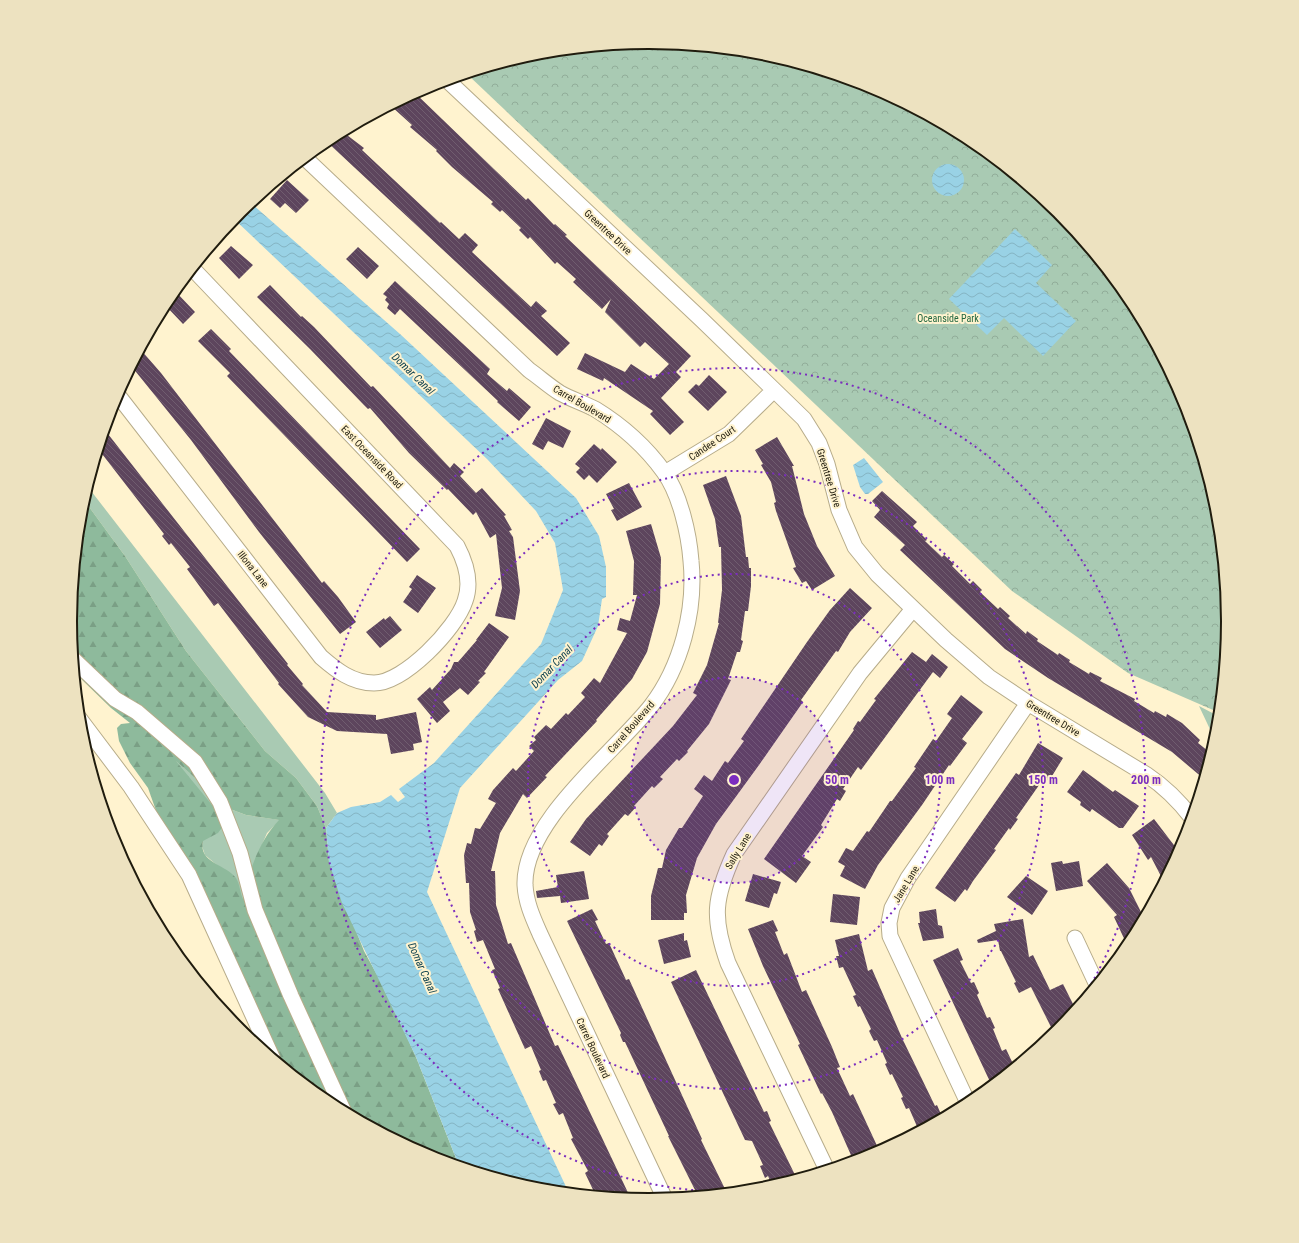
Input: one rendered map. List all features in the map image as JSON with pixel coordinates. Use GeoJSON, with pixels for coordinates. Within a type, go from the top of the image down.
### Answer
{"type":"FeatureCollection","features":[{"type":"Feature","properties":{"kind":"street","name":"Greentree Drive"},"geometry":{"type":"LineString","coordinates":[[452,84],[804,419],[819,443],[827,464],[839,510],[856,547],[877,574],[913,609],[989,677],[1028,703],[1162,785],[1182,804],[1189,814]]}},
{"type":"Feature","properties":{"kind":"street","name":"Carrel Boulevard"},"geometry":{"type":"LineString","coordinates":[[309,161],[529,370],[560,392],[594,409],[615,422],[628,433],[665,473],[684,523],[690,547],[692,598],[682,646],[667,682],[651,706],[568,797],[537,838],[530,854],[525,883],[529,909],[540,934],[662,1194]]}},
{"type":"Feature","properties":{"kind":"street","name":"East Oceanside Road"},"geometry":{"type":"LineString","coordinates":[[196,272],[457,546],[465,562],[468,576],[466,600],[458,617],[417,662]]}},
{"type":"Feature","properties":{"kind":"street","name":"Candee Court"},"geometry":{"type":"LineString","coordinates":[[665,473],[729,434],[773,391]]}},
{"type":"Feature","properties":{"kind":"street","name":"Illona Lane"},"geometry":{"type":"LineString","coordinates":[[122,400],[321,657],[340,673],[354,680],[375,683],[394,678],[404,673],[417,662]]}},
{"type":"Feature","properties":{"kind":"street","name":"Sally Lane"},"geometry":{"type":"LineString","coordinates":[[824,1167],[728,963],[721,942],[716,914],[718,896],[723,878],[734,854],[860,673],[913,609]]}},
{"type":"Feature","properties":{"kind":"street"},"geometry":{"type":"LineString","coordinates":[[79,664],[115,699],[137,712],[195,762],[220,802],[240,853],[255,910],[291,996],[340,1103]]}},
{"type":"Feature","properties":{"kind":"street","name":"Jane Lane"},"geometry":{"type":"LineString","coordinates":[[966,1099],[904,968],[890,936],[889,923],[892,908],[908,878],[1028,703]]}},
{"type":"Feature","properties":{"kind":"street"},"geometry":{"type":"LineString","coordinates":[[87,728],[131,787],[189,875],[267,1047]]}},
{"type":"Feature","properties":{"kind":"street"},"geometry":{"type":"LineString","coordinates":[[1075,938],[1095,981]]}},
{"type":"Feature","properties":{"kind":"green space","name":"Oceanside Park"},"geometry":{"type":"Polygon","coordinates":[[[612,50],[687,50],[761,60],[834,79],[903,108],[968,145],[1027,191],[1080,244],[1126,303],[1163,368],[1192,437],[1211,510],[1221,584],[1221,659],[1215,711],[1128,673],[1012,591],[471,77],[538,60],[612,50]]]}},
{"type":"Feature","properties":{"kind":"green space"},"geometry":{"type":"Polygon","coordinates":[[[92,492],[325,793],[337,813],[326,828],[317,806],[296,778],[265,751],[186,651],[125,556],[89,507],[92,492]]]}},
{"type":"Feature","properties":{"kind":"green space"},"geometry":{"type":"Polygon","coordinates":[[[89,507],[125,556],[186,651],[265,751],[296,778],[317,806],[326,828],[329,862],[364,951],[386,991],[416,1057],[457,1161],[396,1135],[363,1117],[331,1098],[274,1054],[159,819],[148,788],[130,763],[119,741],[117,728],[121,724],[130,723],[111,708],[80,678],[77,622],[78,584],[89,507]],[[176,761],[226,822],[218,833],[203,841],[203,848],[209,859],[232,873],[236,878],[243,899],[248,878],[260,847],[279,820],[246,815],[230,809],[176,761]]]}},
{"type":"Feature","properties":{"kind":"green space"},"geometry":{"type":"Polygon","coordinates":[[[1199,706],[1214,714],[1211,732],[1199,706]]]}},
{"type":"Feature","properties":{"kind":"green space"},"geometry":{"type":"Polygon","coordinates":[[[174,759],[230,809],[246,815],[280,820],[267,833],[247,880],[243,900],[218,866],[205,855],[202,846],[203,841],[174,759]]]}},
{"type":"Feature","properties":{"kind":"water"},"geometry":{"type":"Polygon","coordinates":[[[945,164],[951,164],[960,168],[964,180],[960,192],[951,196],[945,196],[936,192],[932,183],[932,177],[936,168],[945,164]]]}},
{"type":"Feature","properties":{"kind":"water","name":"Domar Canal"},"geometry":{"type":"Polygon","coordinates":[[[255,207],[400,334],[576,498],[599,536],[606,567],[606,597],[602,599],[598,626],[582,661],[558,680],[460,788],[427,892],[566,1188],[538,1183],[501,1174],[457,1161],[416,1057],[342,903],[329,862],[326,828],[337,813],[351,807],[380,802],[391,795],[398,802],[405,797],[399,789],[434,763],[541,644],[563,590],[555,543],[536,511],[487,459],[239,223],[255,207]]]}},
{"type":"Feature","properties":{"kind":"water"},"geometry":{"type":"Polygon","coordinates":[[[1015,229],[1052,265],[1036,283],[1076,321],[1043,356],[1004,318],[987,335],[949,299],[1015,229]]]}},
{"type":"Feature","properties":{"kind":"water"},"geometry":{"type":"Polygon","coordinates":[[[864,458],[883,482],[868,494],[865,494],[860,487],[853,465],[864,458]]]}},
{"type":"Feature","properties":{"kind":"building"},"geometry":{"type":"Polygon","coordinates":[[[420,98],[526,200],[528,198],[554,225],[555,224],[567,235],[565,236],[691,356],[676,372],[681,377],[661,398],[684,422],[670,435],[650,414],[653,411],[604,378],[603,381],[577,369],[585,353],[625,372],[631,364],[654,379],[669,364],[645,342],[640,347],[605,312],[611,299],[602,309],[573,282],[576,279],[557,262],[555,264],[530,237],[528,239],[519,230],[521,228],[502,210],[500,212],[491,204],[493,202],[452,167],[436,151],[437,150],[410,127],[412,125],[394,109],[420,98]]]}},
{"type":"Feature","properties":{"kind":"building"},"geometry":{"type":"Polygon","coordinates":[[[347,135],[364,148],[362,150],[459,239],[465,233],[478,245],[472,252],[531,307],[536,301],[547,311],[541,316],[570,343],[557,356],[331,145],[347,135]]]}},
{"type":"Feature","properties":{"kind":"building"},"geometry":{"type":"Polygon","coordinates":[[[287,180],[309,200],[296,213],[285,203],[280,208],[270,199],[287,180]]]}},
{"type":"Feature","properties":{"kind":"building"},"geometry":{"type":"Polygon","coordinates":[[[231,246],[253,265],[239,279],[219,258],[231,246]]]}},
{"type":"Feature","properties":{"kind":"building"},"geometry":{"type":"Polygon","coordinates":[[[358,247],[379,266],[367,279],[346,259],[358,247]]]}},
{"type":"Feature","properties":{"kind":"building"},"geometry":{"type":"Polygon","coordinates":[[[395,281],[490,369],[487,374],[507,391],[509,388],[531,407],[519,421],[497,402],[498,401],[400,309],[395,315],[387,308],[389,304],[385,300],[387,297],[383,294],[395,281]]]}},
{"type":"Feature","properties":{"kind":"building"},"geometry":{"type":"Polygon","coordinates":[[[270,285],[301,317],[302,316],[314,327],[371,387],[373,386],[450,468],[454,463],[464,472],[460,476],[476,493],[482,488],[506,515],[504,516],[512,530],[509,531],[513,537],[520,591],[515,620],[495,616],[502,588],[496,534],[490,538],[476,512],[473,515],[448,489],[447,490],[409,453],[370,408],[368,409],[257,297],[270,285]]]}},
{"type":"Feature","properties":{"kind":"building"},"geometry":{"type":"Polygon","coordinates":[[[179,295],[195,312],[183,324],[169,309],[179,295]]]}},
{"type":"Feature","properties":{"kind":"building"},"geometry":{"type":"Polygon","coordinates":[[[211,329],[231,349],[229,351],[420,549],[407,562],[227,376],[230,373],[198,341],[211,329]]]}},
{"type":"Feature","properties":{"kind":"building"},"geometry":{"type":"Polygon","coordinates":[[[144,353],[161,373],[322,583],[324,581],[338,597],[356,622],[340,634],[259,532],[191,440],[135,371],[144,353]]]}},
{"type":"Feature","properties":{"kind":"building"},"geometry":{"type":"Polygon","coordinates":[[[709,375],[727,392],[708,411],[688,392],[696,384],[699,386],[709,375]]]}},
{"type":"Feature","properties":{"kind":"building"},"geometry":{"type":"Polygon","coordinates":[[[546,418],[571,431],[563,448],[548,441],[543,450],[532,444],[546,418]]]}},
{"type":"Feature","properties":{"kind":"building"},"geometry":{"type":"Polygon","coordinates":[[[108,434],[288,664],[287,665],[303,684],[302,685],[327,712],[376,715],[376,720],[416,712],[422,742],[413,744],[414,750],[391,754],[387,734],[337,731],[308,717],[278,684],[279,683],[218,603],[214,606],[187,569],[190,567],[171,543],[169,545],[162,536],[164,534],[102,454],[108,434]]]}},
{"type":"Feature","properties":{"kind":"building"},"geometry":{"type":"Polygon","coordinates":[[[777,437],[794,466],[792,466],[804,514],[817,546],[835,576],[812,590],[806,581],[802,583],[793,568],[796,567],[776,511],[774,503],[776,502],[771,482],[761,465],[763,464],[755,450],[777,437]]]}},
{"type":"Feature","properties":{"kind":"building"},"geometry":{"type":"Polygon","coordinates":[[[594,444],[601,450],[602,448],[617,462],[597,483],[589,475],[584,480],[576,472],[580,468],[575,464],[594,444]]]}},
{"type":"Feature","properties":{"kind":"building"},"geometry":{"type":"Polygon","coordinates":[[[726,476],[741,516],[746,557],[748,557],[749,568],[751,568],[751,586],[748,611],[745,611],[741,640],[743,641],[740,652],[737,652],[728,679],[731,680],[709,724],[687,751],[688,752],[679,761],[677,759],[660,777],[663,779],[654,788],[652,786],[634,806],[636,807],[628,816],[625,814],[607,834],[609,836],[602,846],[599,844],[590,856],[570,842],[586,819],[673,726],[697,695],[693,693],[707,665],[719,623],[722,590],[721,547],[719,547],[715,519],[703,485],[726,476]]]}},
{"type":"Feature","properties":{"kind":"building"},"geometry":{"type":"Polygon","coordinates":[[[629,483],[642,507],[617,521],[611,510],[614,509],[606,494],[629,483]]]}},
{"type":"Feature","properties":{"kind":"building"},"geometry":{"type":"Polygon","coordinates":[[[882,491],[917,522],[913,526],[927,540],[925,541],[942,557],[944,555],[954,564],[952,566],[970,584],[973,581],[982,590],[980,592],[998,609],[1000,607],[1010,616],[1008,618],[1026,634],[1027,631],[1038,639],[1037,641],[1058,655],[1059,653],[1070,660],[1069,662],[1089,674],[1090,672],[1102,678],[1100,681],[1135,699],[1134,701],[1154,713],[1155,711],[1166,717],[1167,714],[1182,723],[1200,740],[1198,743],[1207,750],[1200,776],[1172,752],[1048,678],[1005,649],[900,550],[905,545],[874,517],[880,510],[872,501],[882,491]]]}},
{"type":"Feature","properties":{"kind":"building"},"geometry":{"type":"Polygon","coordinates":[[[651,524],[661,558],[660,604],[647,652],[632,679],[596,720],[597,721],[545,776],[547,777],[527,798],[523,794],[500,833],[491,871],[495,871],[496,905],[508,944],[511,943],[555,1046],[558,1045],[628,1193],[594,1191],[585,1173],[588,1171],[571,1139],[573,1138],[563,1113],[559,1115],[553,1104],[556,1103],[546,1080],[543,1081],[539,1071],[541,1070],[531,1046],[525,1049],[498,989],[500,988],[492,970],[495,969],[483,940],[477,942],[474,931],[476,930],[470,912],[469,883],[466,883],[464,855],[467,843],[471,844],[475,828],[480,829],[496,803],[488,799],[493,790],[513,768],[516,771],[534,751],[529,746],[536,740],[534,737],[546,725],[551,729],[566,713],[568,715],[585,697],[581,693],[594,678],[600,683],[627,633],[617,630],[620,618],[630,621],[637,595],[633,595],[634,561],[626,531],[651,524]]]}},
{"type":"Feature","properties":{"kind":"building"},"geometry":{"type":"Polygon","coordinates":[[[417,575],[436,588],[418,613],[403,602],[412,589],[409,587],[417,575]]]}},
{"type":"Feature","properties":{"kind":"building"},"geometry":{"type":"Polygon","coordinates":[[[850,588],[872,608],[850,632],[838,652],[836,651],[801,700],[803,702],[716,824],[697,858],[686,895],[687,913],[684,913],[684,920],[651,920],[651,896],[658,868],[662,868],[666,850],[679,828],[682,828],[703,796],[694,789],[704,775],[712,781],[725,761],[728,763],[744,741],[741,739],[807,642],[830,610],[850,588]]]}},
{"type":"Feature","properties":{"kind":"building"},"geometry":{"type":"Polygon","coordinates":[[[390,616],[402,630],[380,648],[366,632],[384,618],[385,620],[390,616]]]}},
{"type":"Feature","properties":{"kind":"building"},"geometry":{"type":"Polygon","coordinates":[[[489,623],[509,637],[484,672],[486,673],[478,681],[480,682],[468,695],[460,688],[443,702],[450,711],[437,723],[417,699],[430,687],[432,690],[451,669],[454,662],[458,662],[477,640],[489,623]]]}},
{"type":"Feature","properties":{"kind":"building"},"geometry":{"type":"Polygon","coordinates":[[[912,652],[926,662],[932,654],[948,667],[940,678],[933,672],[861,770],[858,767],[843,789],[846,791],[840,801],[837,799],[821,825],[823,827],[802,856],[811,862],[796,883],[764,859],[854,730],[853,729],[858,721],[860,722],[876,700],[874,699],[912,652]]]}},
{"type":"Feature","properties":{"kind":"building"},"geometry":{"type":"Polygon","coordinates":[[[961,695],[983,712],[962,739],[967,743],[950,766],[949,765],[878,865],[865,889],[840,876],[845,866],[838,862],[846,848],[853,851],[867,831],[869,832],[890,801],[892,801],[916,768],[914,767],[933,739],[936,741],[952,718],[947,714],[961,695]]]}},
{"type":"Feature","properties":{"kind":"building"},"geometry":{"type":"Polygon","coordinates":[[[1038,743],[1063,758],[1049,781],[1044,778],[1016,818],[1018,819],[1010,830],[1009,828],[994,849],[996,850],[967,891],[965,889],[955,902],[935,888],[1016,773],[1019,775],[1038,743]]]}},
{"type":"Feature","properties":{"kind":"building"},"geometry":{"type":"Polygon","coordinates":[[[1083,770],[1113,792],[1115,790],[1139,806],[1123,828],[1119,828],[1092,809],[1090,812],[1080,805],[1081,802],[1067,792],[1083,770]]]}},
{"type":"Feature","properties":{"kind":"building"},"geometry":{"type":"Polygon","coordinates":[[[1154,819],[1175,847],[1162,877],[1151,857],[1148,860],[1132,835],[1154,819]]]}},
{"type":"Feature","properties":{"kind":"building"},"geometry":{"type":"Polygon","coordinates":[[[1062,861],[1063,864],[1079,861],[1083,886],[1056,891],[1051,863],[1062,861]]]}},
{"type":"Feature","properties":{"kind":"building"},"geometry":{"type":"Polygon","coordinates":[[[1107,863],[1129,888],[1142,913],[1125,941],[1114,917],[1117,915],[1087,881],[1107,863]]]}},
{"type":"Feature","properties":{"kind":"building"},"geometry":{"type":"Polygon","coordinates":[[[584,871],[589,899],[561,903],[560,896],[537,898],[536,891],[558,887],[556,875],[584,871]]]}},
{"type":"Feature","properties":{"kind":"building"},"geometry":{"type":"Polygon","coordinates":[[[753,874],[781,882],[777,894],[774,893],[769,908],[745,901],[753,874]]]}},
{"type":"Feature","properties":{"kind":"building"},"geometry":{"type":"Polygon","coordinates":[[[1026,876],[1048,891],[1032,915],[1007,897],[1026,876]]]}},
{"type":"Feature","properties":{"kind":"building"},"geometry":{"type":"Polygon","coordinates":[[[833,894],[860,897],[857,925],[830,922],[833,894]]]}},
{"type":"Feature","properties":{"kind":"building"},"geometry":{"type":"Polygon","coordinates":[[[592,909],[598,920],[595,921],[606,944],[609,943],[626,980],[629,979],[702,1139],[701,1140],[725,1189],[696,1192],[668,1136],[625,1042],[623,1042],[620,1035],[621,1033],[567,921],[592,909]]]}},
{"type":"Feature","properties":{"kind":"building"},"geometry":{"type":"Polygon","coordinates":[[[936,909],[938,925],[942,926],[944,938],[923,941],[918,923],[920,923],[919,912],[936,909]]]}},
{"type":"Feature","properties":{"kind":"building"},"geometry":{"type":"Polygon","coordinates":[[[1023,919],[1029,957],[1033,955],[1050,990],[1063,984],[1074,1005],[1052,1028],[1031,987],[1019,993],[1014,983],[1016,982],[1000,951],[998,940],[978,943],[977,940],[996,931],[994,924],[1023,919]]]}},
{"type":"Feature","properties":{"kind":"building"},"geometry":{"type":"Polygon","coordinates":[[[773,920],[778,931],[775,932],[784,955],[787,953],[802,992],[806,990],[840,1067],[837,1068],[850,1096],[853,1094],[877,1146],[852,1157],[832,1112],[822,1093],[821,1094],[798,1045],[800,1044],[763,966],[748,929],[773,920]]]}},
{"type":"Feature","properties":{"kind":"building"},"geometry":{"type":"Polygon","coordinates":[[[684,933],[684,941],[687,940],[691,957],[664,964],[658,940],[684,933]]]}},
{"type":"Feature","properties":{"kind":"building"},"geometry":{"type":"Polygon","coordinates":[[[859,934],[868,971],[872,969],[902,1038],[935,1106],[937,1105],[941,1114],[917,1127],[909,1108],[906,1109],[901,1098],[903,1097],[892,1074],[890,1075],[885,1064],[887,1063],[877,1040],[874,1041],[869,1031],[871,1029],[860,1006],[858,1007],[853,996],[856,995],[843,967],[839,968],[836,956],[839,956],[835,940],[859,934]]]}},
{"type":"Feature","properties":{"kind":"building"},"geometry":{"type":"Polygon","coordinates":[[[958,948],[963,960],[960,961],[971,983],[974,982],[979,993],[977,995],[987,1018],[990,1017],[995,1028],[993,1029],[1002,1051],[1006,1049],[1013,1064],[990,1082],[933,960],[958,948]]]}},
{"type":"Feature","properties":{"kind":"building"},"geometry":{"type":"Polygon","coordinates":[[[696,970],[764,1112],[767,1111],[771,1121],[769,1122],[795,1175],[770,1181],[768,1176],[765,1178],[760,1166],[763,1165],[752,1141],[745,1140],[671,982],[696,970]]]}}]}
